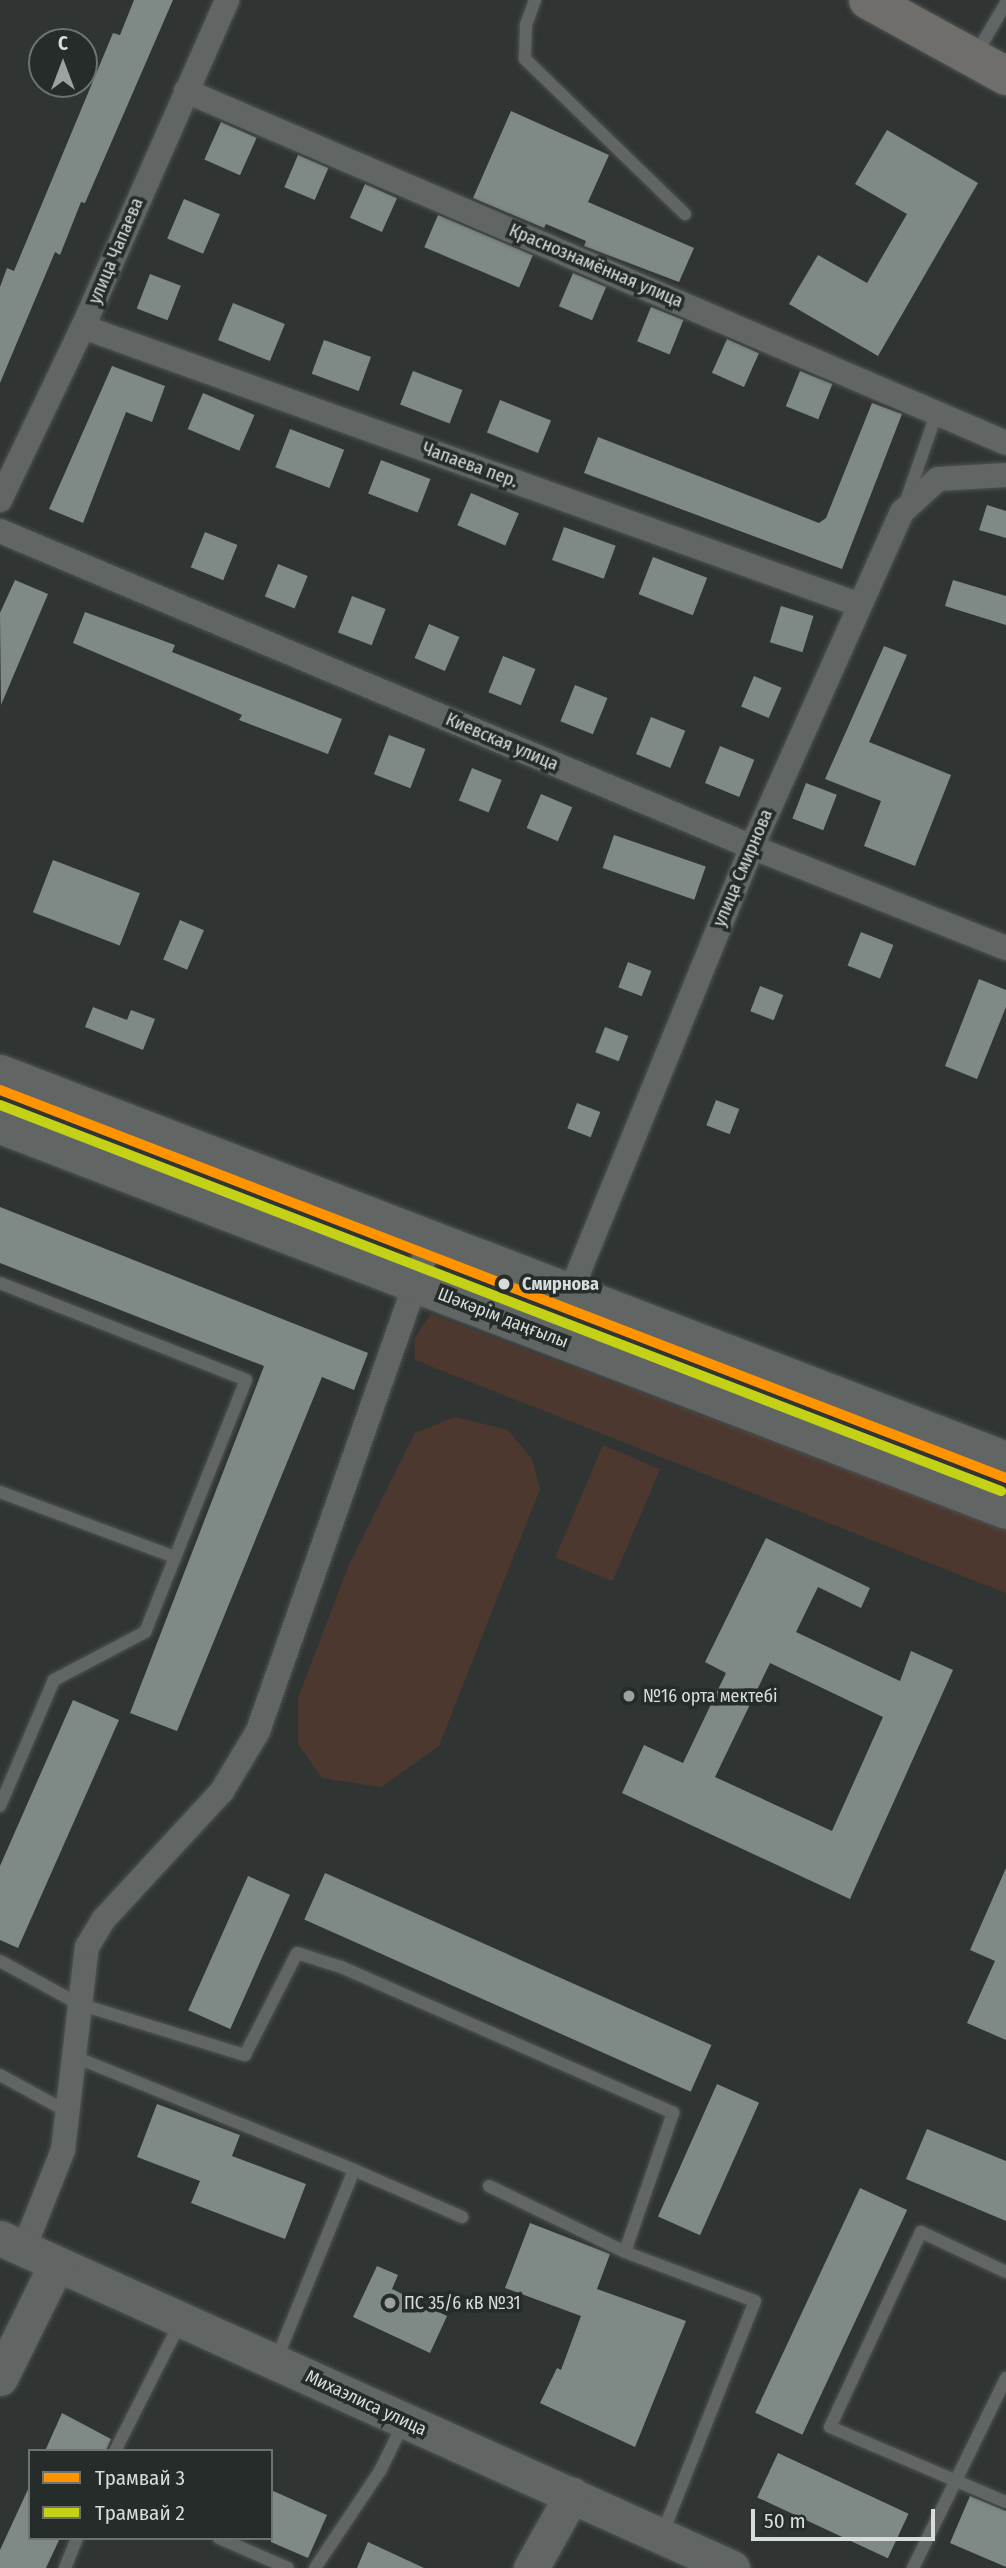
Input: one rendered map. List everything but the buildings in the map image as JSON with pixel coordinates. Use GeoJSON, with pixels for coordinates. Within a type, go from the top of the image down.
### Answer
{"type":"FeatureCollection","features":[{"type":"Feature","properties":{"kind":"main road"},"geometry":{"type":"LineString","coordinates":[[868,0],[1006,76]]}},
{"type":"Feature","properties":{"kind":"main road"},"geometry":{"type":"LineString","coordinates":[[0,1072],[1006,1459]]}},
{"type":"Feature","properties":{"kind":"main road","name":"Шәкәрім даңғылы"},"geometry":{"type":"LineString","coordinates":[[0,1126],[1006,1511]]}},
{"type":"Feature","properties":{"kind":"main road","name":"улица Смирнова"},"geometry":{"type":"LineString","coordinates":[[551,1337],[569,1293]]}},
{"type":"Feature","properties":{"kind":"main road","name":"Михаэлиса улица"},"geometry":{"type":"LineString","coordinates":[[12,2243],[732,2568]]}},
{"type":"Feature","properties":{"kind":"main road"},"geometry":{"type":"LineString","coordinates":[[0,2378],[57,2263]]}},
{"type":"Feature","properties":{"kind":"main road"},"geometry":{"type":"LineString","coordinates":[[531,2568],[572,2495]]}},
{"type":"Feature","properties":{"kind":"street","name":"улица Чапаева"},"geometry":{"type":"LineString","coordinates":[[0,499],[83,327],[226,0]]}},
{"type":"Feature","properties":{"kind":"street","name":"Краснознамённая улица"},"geometry":{"type":"LineString","coordinates":[[186,91],[1006,443]]}},
{"type":"Feature","properties":{"kind":"street","name":"Чапаева пер."},"geometry":{"type":"LineString","coordinates":[[83,327],[857,604]]}},
{"type":"Feature","properties":{"kind":"street","name":"улица Смирнова"},"geometry":{"type":"LineString","coordinates":[[569,1293],[752,847],[857,604],[902,512],[938,480],[1006,474]]}},
{"type":"Feature","properties":{"kind":"street","name":"Киевская улица"},"geometry":{"type":"LineString","coordinates":[[0,531],[752,847],[1006,948]]}},
{"type":"Feature","properties":{"kind":"street"},"geometry":{"type":"LineString","coordinates":[[12,2243],[63,2150],[70,2113],[79,2004],[87,1947],[103,1920],[222,1791],[258,1731],[431,1239]]}},
{"type":"Feature","properties":{"kind":"lane"},"geometry":{"type":"LineString","coordinates":[[535,0],[526,25],[525,59],[685,214]]}},
{"type":"Feature","properties":{"kind":"lane"},"geometry":{"type":"LineString","coordinates":[[974,57],[1006,3]]}},
{"type":"Feature","properties":{"kind":"lane"},"geometry":{"type":"LineString","coordinates":[[902,512],[937,412]]}},
{"type":"Feature","properties":{"kind":"lane"},"geometry":{"type":"LineString","coordinates":[[0,1283],[246,1380],[145,1632],[54,1680],[0,1806]]}},
{"type":"Feature","properties":{"kind":"lane"},"geometry":{"type":"LineString","coordinates":[[0,1492],[175,1557]]}},
{"type":"Feature","properties":{"kind":"lane"},"geometry":{"type":"LineString","coordinates":[[0,1961],[79,2004],[245,2055],[298,1952],[341,1967],[673,2113],[625,2252]]}},
{"type":"Feature","properties":{"kind":"lane"},"geometry":{"type":"LineString","coordinates":[[75,2057],[354,2170],[462,2217]]}},
{"type":"Feature","properties":{"kind":"lane"},"geometry":{"type":"LineString","coordinates":[[0,2075],[70,2113]]}},
{"type":"Feature","properties":{"kind":"lane"},"geometry":{"type":"LineString","coordinates":[[276,2361],[354,2170]]}},
{"type":"Feature","properties":{"kind":"lane"},"geometry":{"type":"LineString","coordinates":[[489,2186],[625,2252],[755,2301],[662,2535]]}},
{"type":"Feature","properties":{"kind":"lane"},"geometry":{"type":"LineString","coordinates":[[1006,2272],[921,2232],[830,2427],[1006,2502]]}},
{"type":"Feature","properties":{"kind":"lane"},"geometry":{"type":"LineString","coordinates":[[116,2449],[182,2319]]}},
{"type":"Feature","properties":{"kind":"lane"},"geometry":{"type":"LineString","coordinates":[[913,2568],[1006,2378]]}},
{"type":"Feature","properties":{"kind":"lane"},"geometry":{"type":"LineString","coordinates":[[315,2568],[380,2471],[405,2421]]}},
{"type":"Feature","properties":{"kind":"lane"},"geometry":{"type":"LineString","coordinates":[[65,2568],[76,2540]]}},
{"type":"Feature","properties":{"kind":"lane"},"geometry":{"type":"LineString","coordinates":[[224,2540],[288,2568]]}},
{"type":"Feature","properties":{"kind":"shaded area"},"geometry":{"type":"Polygon","coordinates":[[[431,1314],[1006,1530],[1006,1593],[415,1360],[414,1339],[431,1314]]]}},
{"type":"Feature","properties":{"kind":"shaded area"},"geometry":{"type":"Polygon","coordinates":[[[455,1417],[508,1430],[532,1459],[540,1489],[439,1746],[381,1787],[322,1778],[298,1744],[298,1698],[348,1567],[415,1433],[455,1417]]]}},
{"type":"Feature","properties":{"kind":"shaded area"},"geometry":{"type":"Polygon","coordinates":[[[603,1445],[660,1469],[612,1582],[555,1557],[603,1445]]]}},
{"type":"Feature","properties":{"kind":"tram line","name":"3"},"geometry":{"type":"LineString","coordinates":[[0,1090],[1006,1478]]}},
{"type":"Feature","properties":{"kind":"tram line","name":"2"},"geometry":{"type":"LineString","coordinates":[[0,1105],[1001,1491]]}},
{"type":"Feature","properties":{"kind":"place","name":"Смирнова"},"geometry":{"type":"Point","coordinates":[504,1284]}},
{"type":"Feature","properties":{"kind":"place","name":"№16 орта мектебі"},"geometry":{"type":"Point","coordinates":[629,1696]}},
{"type":"Feature","properties":{"kind":"place","name":"ПС 35/6 кВ №31"},"geometry":{"type":"Point","coordinates":[390,2303]}}]}
